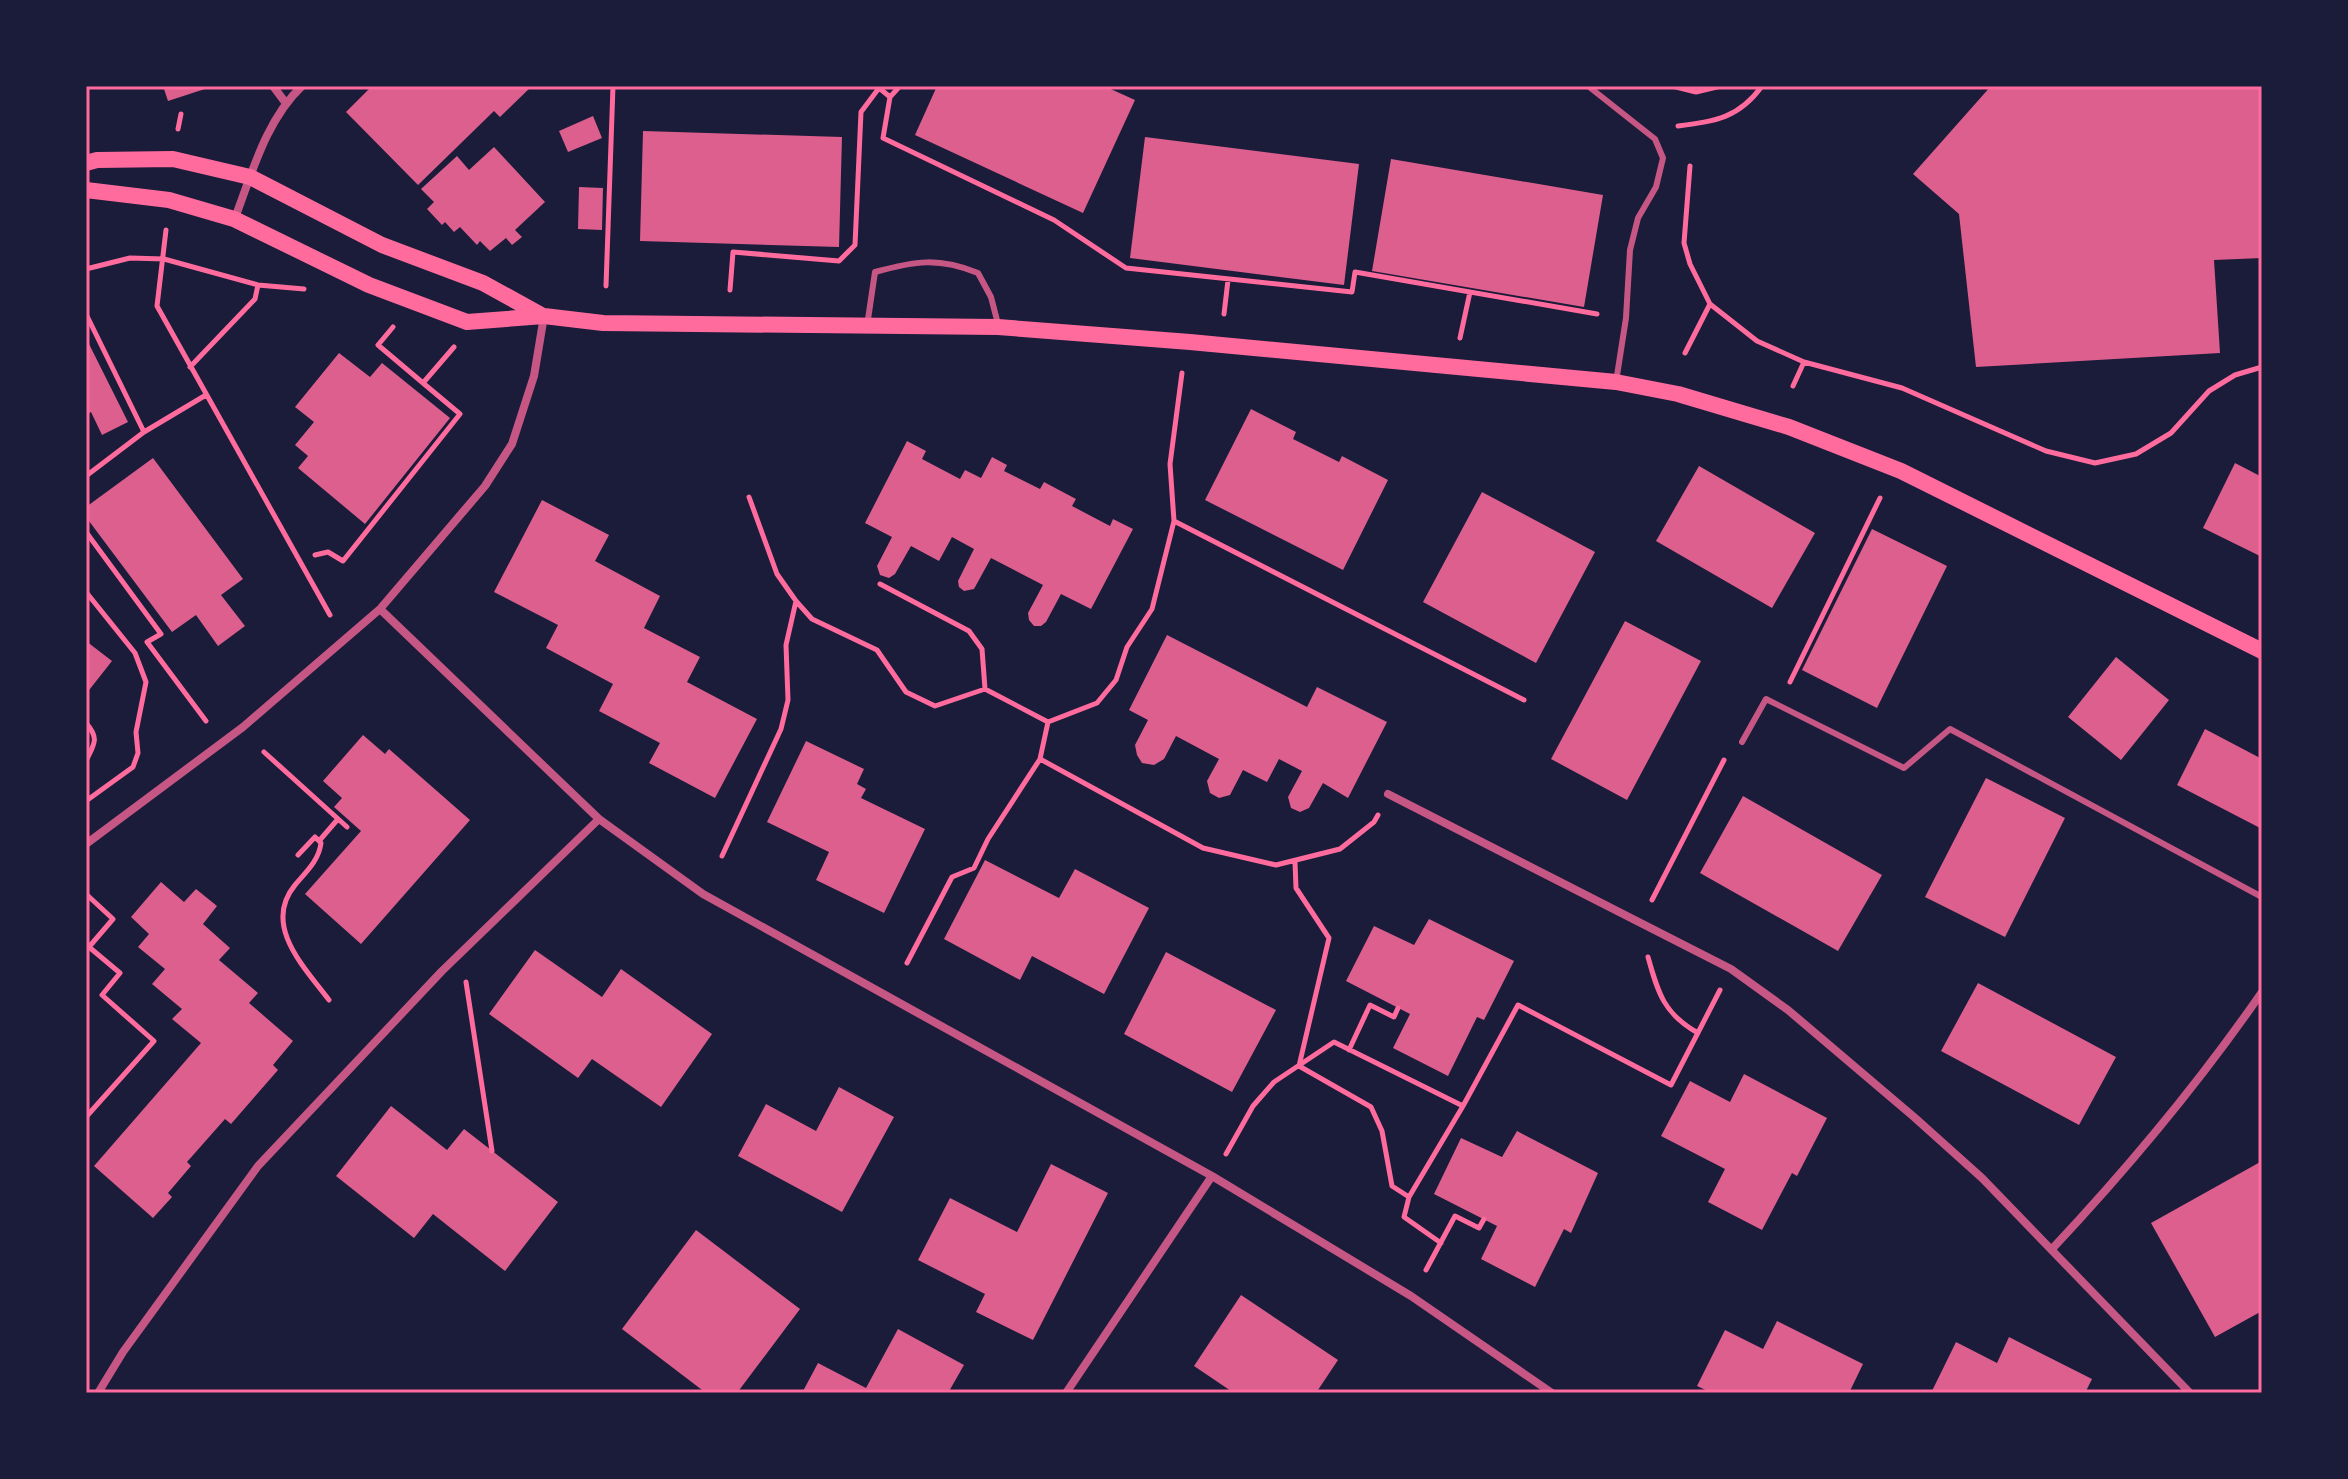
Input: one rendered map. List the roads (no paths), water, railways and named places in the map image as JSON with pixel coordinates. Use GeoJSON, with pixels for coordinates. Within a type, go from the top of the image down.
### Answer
{"type":"FeatureCollection","features":[{"type":"Feature","properties":{"kind":"main road"},"geometry":{"type":"LineString","coordinates":[[86,163],[97,160],[173,159],[250,177],[382,245],[483,283],[544,316]]}},
{"type":"Feature","properties":{"kind":"main road"},"geometry":{"type":"LineString","coordinates":[[86,190],[169,200],[234,219],[369,285],[467,322],[544,316],[603,323],[998,327],[1616,382],[1678,394],[1789,427],[1901,471],[2262,651]]}},
{"type":"Feature","properties":{"kind":"street"},"geometry":{"type":"LineString","coordinates":[[273,86],[285,102]]}},
{"type":"Feature","properties":{"kind":"street"},"geometry":{"type":"LineString","coordinates":[[234,219],[285,102],[302,86]]}},
{"type":"Feature","properties":{"kind":"street"},"geometry":{"type":"LineString","coordinates":[[86,844],[243,727],[380,609],[485,486],[512,444],[534,376],[544,316]]}},
{"type":"Feature","properties":{"kind":"street"},"geometry":{"type":"LineString","coordinates":[[380,609],[599,819],[703,894],[1212,1176],[1411,1296],[1552,1393]]}},
{"type":"Feature","properties":{"kind":"street"},"geometry":{"type":"LineString","coordinates":[[1388,794],[1731,969],[1788,1010],[1982,1178],[2190,1393]]}},
{"type":"Feature","properties":{"kind":"street"},"geometry":{"type":"LineString","coordinates":[[98,1393],[123,1352],[258,1166],[442,971],[599,819]]}},
{"type":"Feature","properties":{"kind":"street"},"geometry":{"type":"LineString","coordinates":[[2052,1249],[2125,1171],[2262,992]]}},
{"type":"Feature","properties":{"kind":"street"},"geometry":{"type":"LineString","coordinates":[[1066,1393],[1212,1176]]}},
{"type":"Feature","properties":{"kind":"lane"},"geometry":{"type":"LineString","coordinates":[[1588,86],[1655,139],[1663,158],[1656,187],[1638,218],[1630,250],[1626,318],[1616,382]]}},
{"type":"Feature","properties":{"kind":"lane"},"geometry":{"type":"LineString","coordinates":[[867,326],[875,272],[911,263],[951,262],[978,273],[991,297],[998,327]]}},
{"type":"Feature","properties":{"kind":"lane"},"geometry":{"type":"LineString","coordinates":[[1742,742],[1766,699],[1904,768],[1950,729],[2262,897]]}}]}
